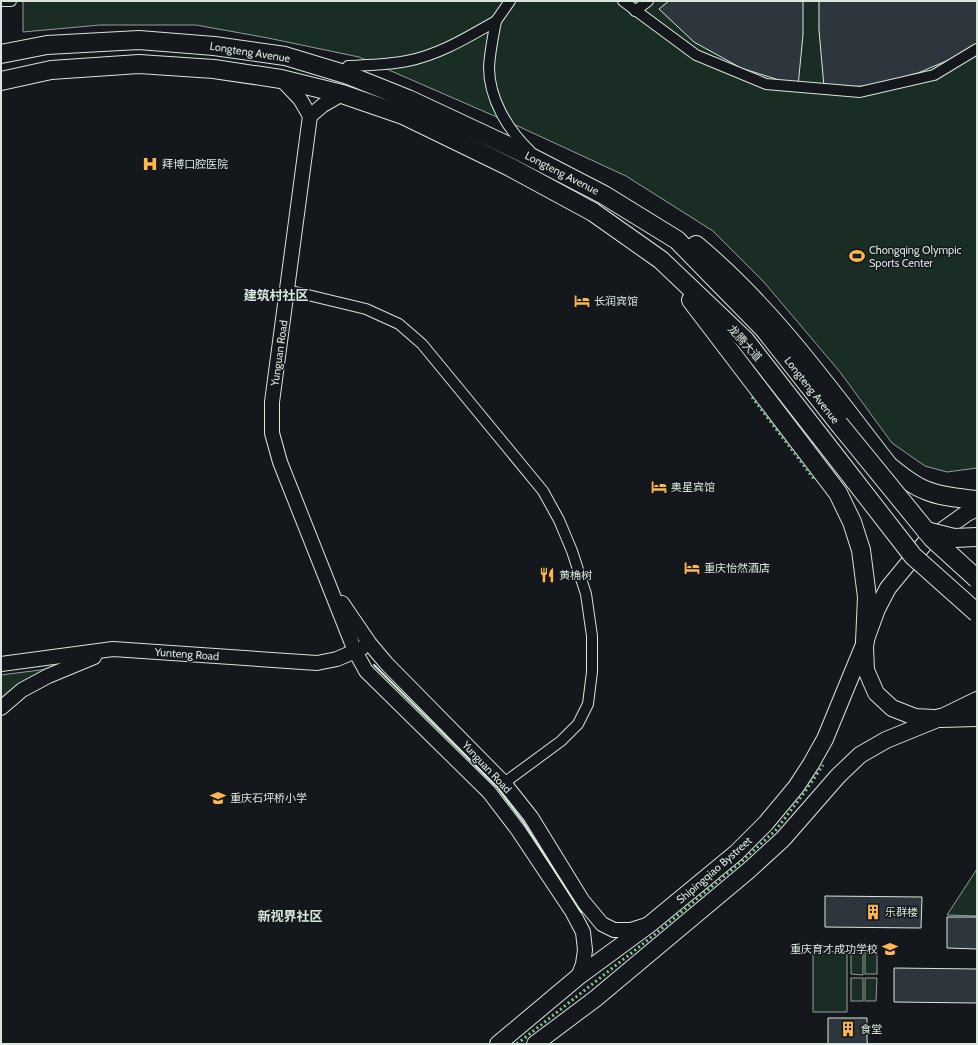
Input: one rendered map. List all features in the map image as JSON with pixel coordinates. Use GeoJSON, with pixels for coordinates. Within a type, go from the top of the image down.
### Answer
{"type":"FeatureCollection","features":[{"type":"Feature","properties":{"kind":"highway","name":"Longteng Avenue"},"geometry":{"type":"LineString","coordinates":[[1,54],[47,45],[139,40],[214,46],[285,56],[348,75],[408,99],[604,195],[676,240],[764,329],[932,538],[977,579]]}},
{"type":"Feature","properties":{"kind":"highway"},"geometry":{"type":"LineString","coordinates":[[285,56],[348,66],[413,90],[608,184],[678,230],[723,268],[792,341],[889,466],[906,480],[925,490],[946,496],[977,500]]}},
{"type":"Feature","properties":{"kind":"highway","name":"Longteng Avenue"},"geometry":{"type":"LineString","coordinates":[[1,81],[51,70],[139,64],[214,69],[281,79],[342,94],[403,115],[510,167],[593,212],[661,260]]}},
{"type":"Feature","properties":{"kind":"highway"},"geometry":{"type":"LineString","coordinates":[[661,260],[733,357],[838,493],[852,522],[861,550],[866,597],[865,642]]}},
{"type":"Feature","properties":{"kind":"highway","name":"龙腾大道"},"geometry":{"type":"LineString","coordinates":[[661,260],[745,340],[819,435]]}},
{"type":"Feature","properties":{"kind":"highway","name":"Longteng Avenue"},"geometry":{"type":"LineString","coordinates":[[819,435],[913,556],[977,613]]}},
{"type":"Feature","properties":{"kind":"highway"},"geometry":{"type":"LineString","coordinates":[[878,511],[906,526],[913,528],[954,538],[977,537]]}},
{"type":"Feature","properties":{"kind":"highway"},"geometry":{"type":"LineString","coordinates":[[940,718],[977,717]]}},
{"type":"Feature","properties":{"kind":"main road","name":"Shipingqiao Bystreet"},"geometry":{"type":"LineString","coordinates":[[498,1044],[578,977],[650,924],[736,853],[766,823],[796,787],[825,739],[877,609],[888,588],[925,543],[966,512],[977,508]]}},
{"type":"Feature","properties":{"kind":"main road"},"geometry":{"type":"LineString","coordinates":[[865,642],[866,670],[876,693],[892,708],[903,713],[915,717],[940,718]]}},
{"type":"Feature","properties":{"kind":"main road","name":"Shipingqiao Bystreet"},"geometry":{"type":"LineString","coordinates":[[535,1044],[595,999],[748,871],[783,839],[838,776],[860,756],[886,740],[940,718],[977,700]]}},
{"type":"Feature","properties":{"kind":"street"},"geometry":{"type":"LineString","coordinates":[[1,1],[11,1]]}},
{"type":"Feature","properties":{"kind":"street"},"geometry":{"type":"LineString","coordinates":[[510,1],[496,21],[489,68],[491,87],[499,109],[517,139],[541,163]]}},
{"type":"Feature","properties":{"kind":"street"},"geometry":{"type":"LineString","coordinates":[[623,1],[696,55],[766,84],[860,92],[934,75],[977,49]]}},
{"type":"Feature","properties":{"kind":"street"},"geometry":{"type":"LineString","coordinates":[[635,11],[648,1]]}},
{"type":"Feature","properties":{"kind":"street"},"geometry":{"type":"LineString","coordinates":[[348,66],[388,64],[408,61],[427,55],[469,36],[496,21]]}},
{"type":"Feature","properties":{"kind":"street"},"geometry":{"type":"LineString","coordinates":[[281,79],[300,99],[310,116],[322,105],[342,94]]}},
{"type":"Feature","properties":{"kind":"street","name":"Yunguan Road"},"geometry":{"type":"LineString","coordinates":[[310,116],[272,402],[272,433],[280,462],[355,651],[366,671],[489,792],[518,830],[572,911],[583,932],[586,950],[578,977]]}},
{"type":"Feature","properties":{"kind":"street"},"geometry":{"type":"LineString","coordinates":[[287,290],[366,309],[399,324],[422,344],[542,491],[558,520],[572,551],[586,594],[592,636],[592,672],[588,704],[578,724],[565,737],[504,782]]}},
{"type":"Feature","properties":{"kind":"street","name":"Yunguan Road"},"geometry":{"type":"LineString","coordinates":[[328,581],[370,644],[386,663],[504,782],[531,817],[582,900],[602,924]]}},
{"type":"Feature","properties":{"kind":"street","name":"Yunteng Road"},"geometry":{"type":"LineString","coordinates":[[1,664],[113,649],[317,663],[337,659],[370,644]]}},
{"type":"Feature","properties":{"kind":"street"},"geometry":{"type":"LineString","coordinates":[[1,708],[28,686],[113,649]]}},
{"type":"Feature","properties":{"kind":"street"},"geometry":{"type":"LineString","coordinates":[[583,932],[595,932],[602,924],[614,930],[631,930],[650,924]]}},
{"type":"Feature","properties":{"kind":"green space","name":"Chongqing Olympic Sports Center"},"geometry":{"type":"Polygon","coordinates":[[[23,1],[977,1],[977,468],[947,472],[925,466],[892,443],[840,372],[763,281],[713,231],[626,176],[522,128],[359,57],[196,25],[100,25],[23,32],[23,1]]]}},
{"type":"Feature","properties":{"kind":"green space"},"geometry":{"type":"Polygon","coordinates":[[[48,669],[1,701],[1,675],[48,669]]]}},
{"type":"Feature","properties":{"kind":"green space"},"geometry":{"type":"Polygon","coordinates":[[[977,869],[977,916],[947,915],[977,869]]]}},
{"type":"Feature","properties":{"kind":"green space"},"geometry":{"type":"Polygon","coordinates":[[[813,951],[847,952],[847,1012],[813,1012],[813,951]]]}},
{"type":"Feature","properties":{"kind":"green space"},"geometry":{"type":"Polygon","coordinates":[[[851,952],[863,952],[863,975],[851,974],[851,952]]]}},
{"type":"Feature","properties":{"kind":"green space"},"geometry":{"type":"Polygon","coordinates":[[[865,952],[877,952],[877,974],[865,974],[865,952]]]}},
{"type":"Feature","properties":{"kind":"green space"},"geometry":{"type":"Polygon","coordinates":[[[851,978],[863,978],[863,1001],[851,1001],[851,978]]]}},
{"type":"Feature","properties":{"kind":"green space"},"geometry":{"type":"Polygon","coordinates":[[[865,978],[877,978],[876,1001],[865,1001],[865,978]]]}},
{"type":"Feature","properties":{"kind":"building"},"geometry":{"type":"Polygon","coordinates":[[[669,1],[803,1],[803,35],[798,86],[741,68],[694,42],[659,9],[669,1]]]}},
{"type":"Feature","properties":{"kind":"building"},"geometry":{"type":"Polygon","coordinates":[[[819,1],[977,1],[977,44],[965,53],[918,73],[870,86],[824,87],[819,30],[819,1]]]}},
{"type":"Feature","properties":{"kind":"building","name":"乐群楼"},"geometry":{"type":"Polygon","coordinates":[[[825,896],[922,897],[921,928],[825,927],[825,896]]]}},
{"type":"Feature","properties":{"kind":"building"},"geometry":{"type":"Polygon","coordinates":[[[947,917],[977,917],[977,949],[947,948],[947,917]]]}},
{"type":"Feature","properties":{"kind":"building"},"geometry":{"type":"Polygon","coordinates":[[[894,968],[977,969],[977,1003],[894,1002],[894,968]]]}},
{"type":"Feature","properties":{"kind":"building","name":"食堂"},"geometry":{"type":"Polygon","coordinates":[[[828,1018],[867,1018],[868,1044],[828,1044],[828,1018]]]}},
{"type":"Feature","properties":{"kind":"hedge"},"geometry":{"type":"LineString","coordinates":[[752,397],[814,479]]}},
{"type":"Feature","properties":{"kind":"hedge"},"geometry":{"type":"LineString","coordinates":[[517,1044],[654,935],[741,862],[776,830],[823,765]]}},
{"type":"Feature","properties":{"kind":"wall"},"geometry":{"type":"LineString","coordinates":[[374,665],[497,787],[524,823],[581,912]]}},
{"type":"Feature","properties":{"kind":"place","name":"拜博口腔医院"},"geometry":{"type":"Point","coordinates":[150,164]}},
{"type":"Feature","properties":{"kind":"place","name":"Chongqing Olympic Sports Center"},"geometry":{"type":"Point","coordinates":[857,256]}},
{"type":"Feature","properties":{"kind":"place","name":"长润宾馆"},"geometry":{"type":"Point","coordinates":[582,301]}},
{"type":"Feature","properties":{"kind":"place","name":"奥星宾馆"},"geometry":{"type":"Point","coordinates":[659,487]}},
{"type":"Feature","properties":{"kind":"place","name":"重庆怡然酒店"},"geometry":{"type":"Point","coordinates":[692,568]}},
{"type":"Feature","properties":{"kind":"place","name":"黄桷树"},"geometry":{"type":"Point","coordinates":[547,575]}},
{"type":"Feature","properties":{"kind":"place","name":"重庆石坪桥小学"},"geometry":{"type":"Point","coordinates":[218,798]}},
{"type":"Feature","properties":{"kind":"place","name":"乐群楼"},"geometry":{"type":"Point","coordinates":[873,912]}},
{"type":"Feature","properties":{"kind":"place","name":"重庆育才成功学校"},"geometry":{"type":"Point","coordinates":[890,949]}},
{"type":"Feature","properties":{"kind":"place","name":"食堂"},"geometry":{"type":"Point","coordinates":[848,1029]}},
{"type":"Feature","properties":{"kind":"district","name":"建筑村社区"},"geometry":{"type":"Point","coordinates":[276,295]}},
{"type":"Feature","properties":{"kind":"district","name":"新视界社区"},"geometry":{"type":"Point","coordinates":[290,916]}}]}
